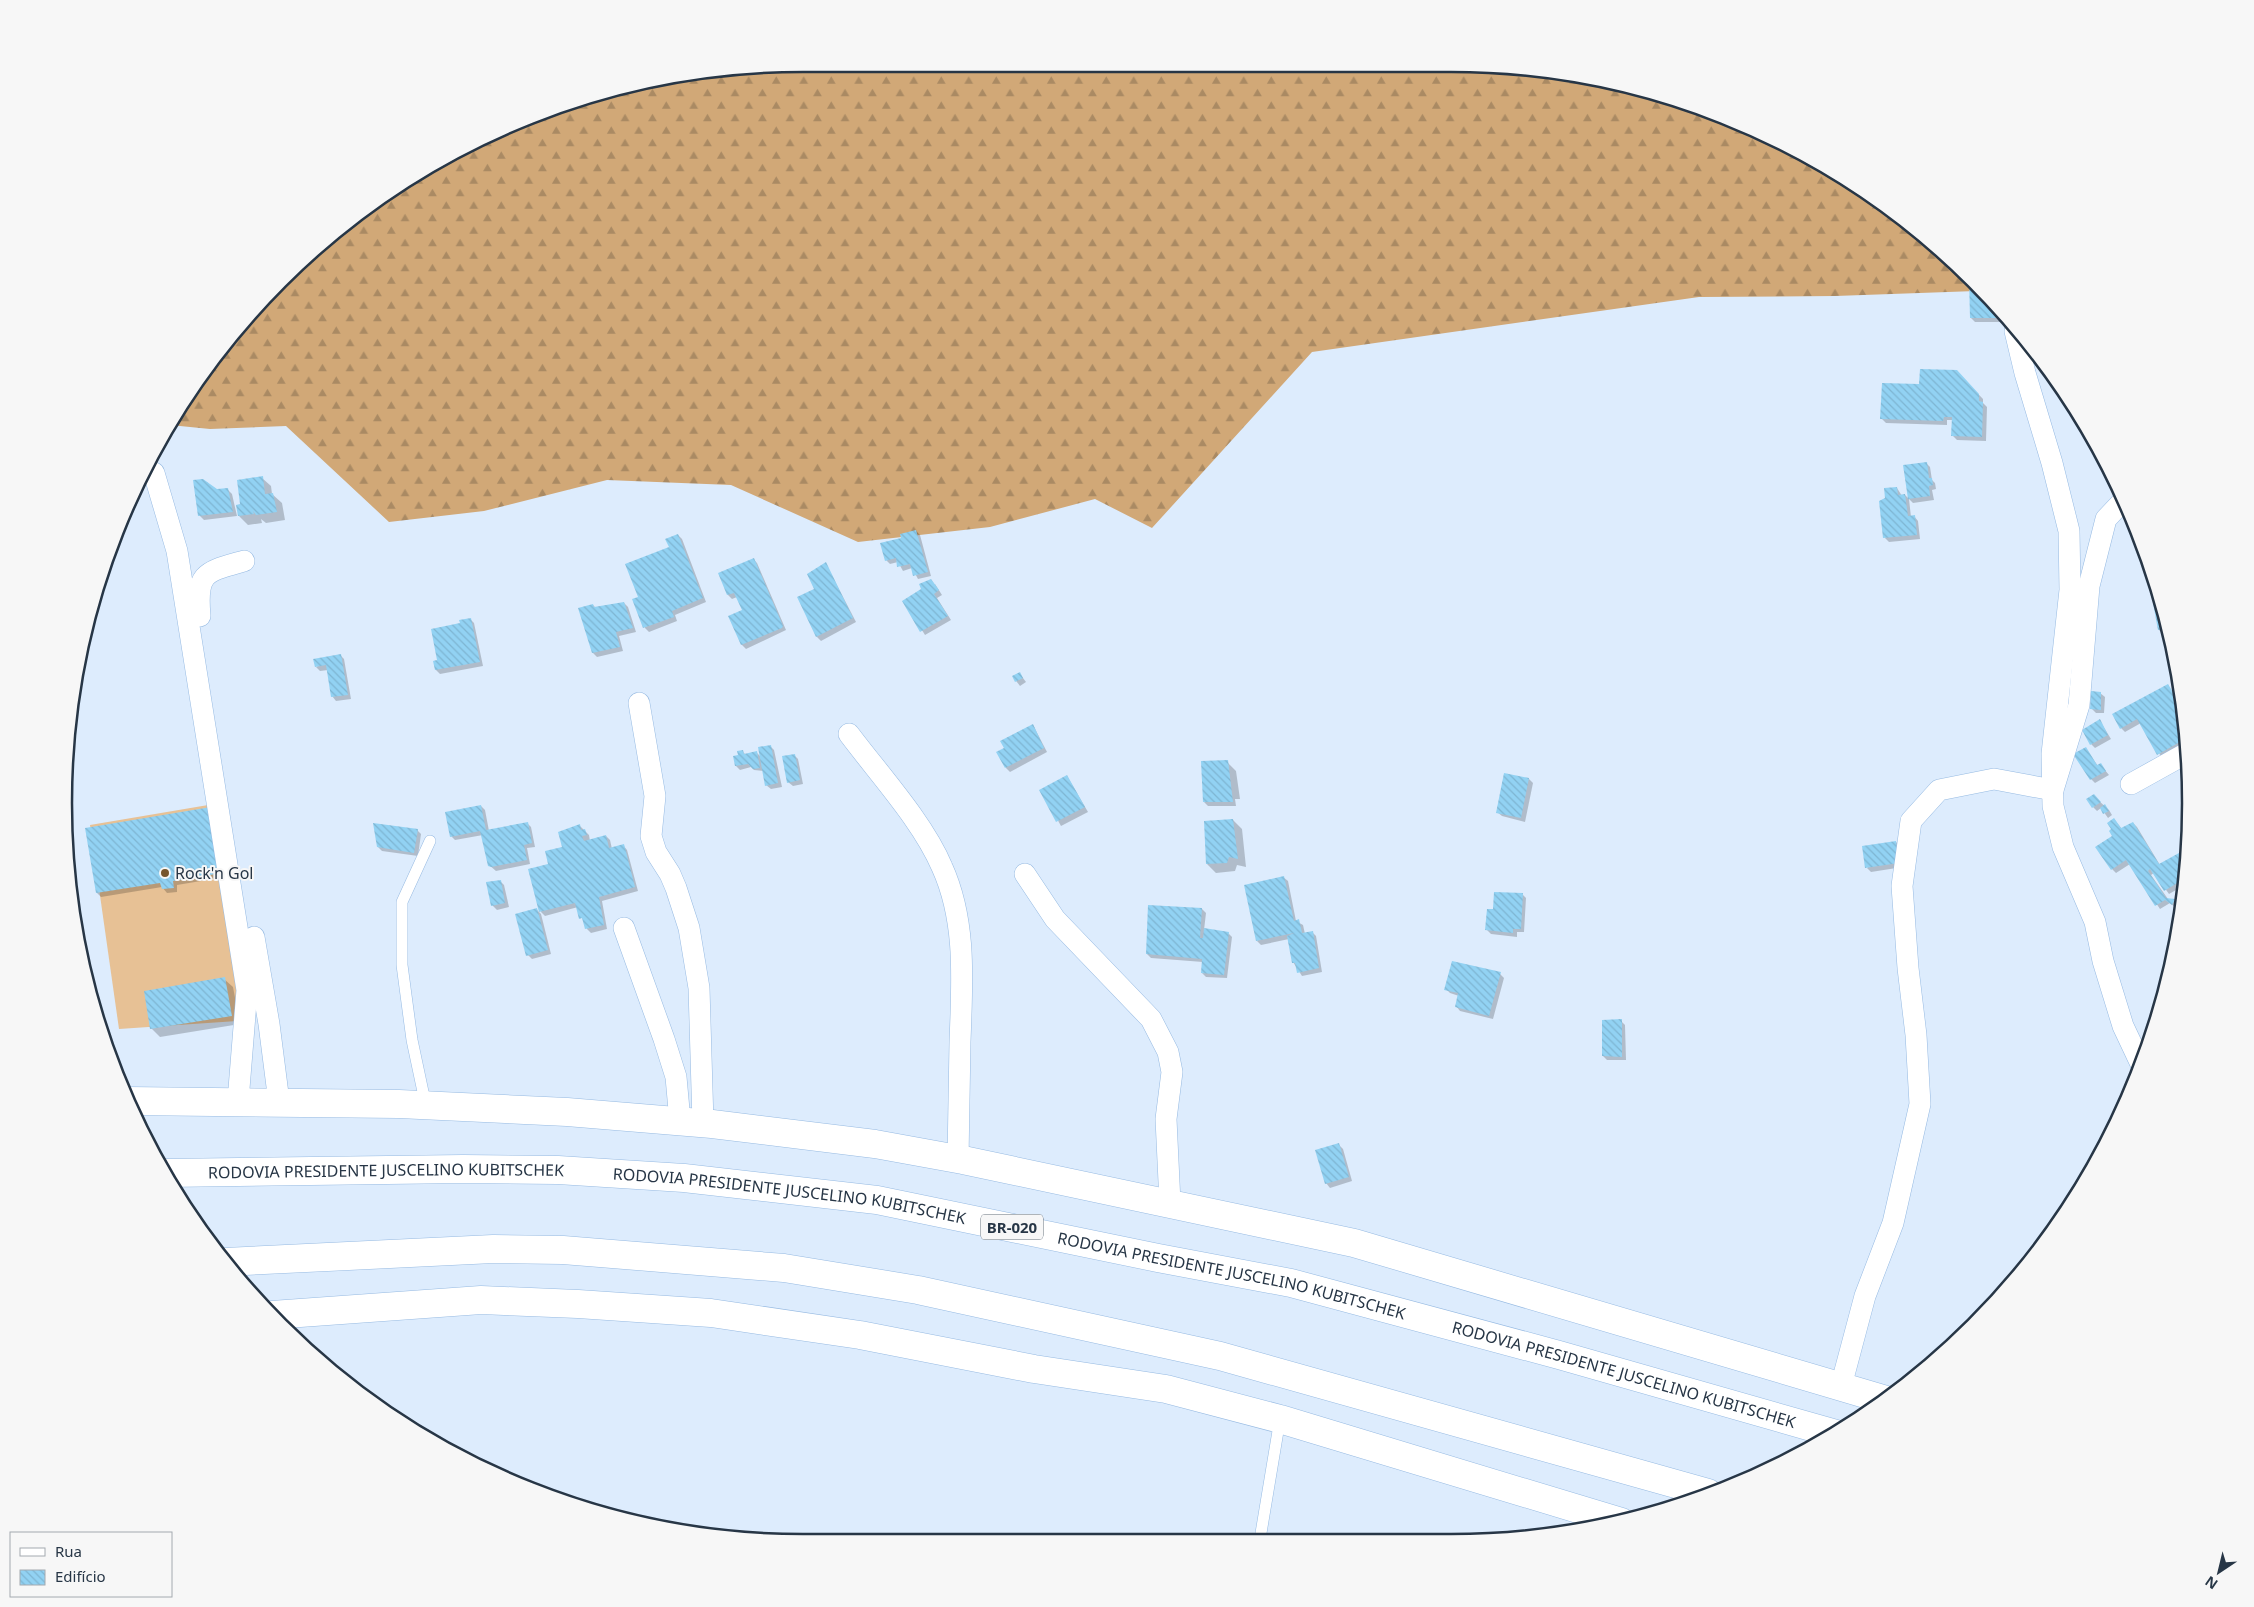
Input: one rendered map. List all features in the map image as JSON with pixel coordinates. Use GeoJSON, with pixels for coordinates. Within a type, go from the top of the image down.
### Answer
{"type":"FeatureCollection","features":[{"type":"Feature","properties":{"kind":"main road"},"geometry":{"type":"LineString","coordinates":[[136,1101],[279,1102],[568,1112],[692,1122],[875,1144],[958,1159],[1354,1243],[1876,1397]]}},
{"type":"Feature","properties":{"kind":"main road","name":"RODOVIA PRESIDENTE JUSCELINO KUBITSCHEK"},"geometry":{"type":"LineString","coordinates":[[172,1173],[463,1169],[558,1170],[684,1178],[878,1200],[1158,1258],[1291,1283],[1559,1355],[1825,1431]]}},
{"type":"Feature","properties":{"kind":"main road"},"geometry":{"type":"LineString","coordinates":[[234,1262],[513,1249],[628,1254],[784,1268],[918,1290],[1220,1356],[1699,1491]]}},
{"type":"Feature","properties":{"kind":"main road"},"geometry":{"type":"LineString","coordinates":[[282,1314],[481,1300],[711,1313],[860,1335],[1034,1369],[1166,1389],[1280,1419],[1606,1517]]}},
{"type":"Feature","properties":{"kind":"street"},"geometry":{"type":"LineString","coordinates":[[2018,344],[2069,531],[2070,590],[2052,754],[2053,806],[2063,847],[2095,922],[2106,970],[2123,1026],[2137,1055]]}},
{"type":"Feature","properties":{"kind":"street"},"geometry":{"type":"LineString","coordinates":[[154,473],[177,551],[247,990],[238,1101]]}},
{"type":"Feature","properties":{"kind":"street"},"geometry":{"type":"LineString","coordinates":[[2053,790],[2079,705],[2089,586],[2106,519],[2118,506]]}},
{"type":"Feature","properties":{"kind":"street"},"geometry":{"type":"LineString","coordinates":[[244,561],[214,569],[204,577],[198,588],[217,738],[261,976],[279,1102]]}},
{"type":"Feature","properties":{"kind":"street"},"geometry":{"type":"LineString","coordinates":[[639,703],[655,796],[651,836],[656,852],[670,874],[676,888],[689,928],[699,988],[692,1122]]}},
{"type":"Feature","properties":{"kind":"street"},"geometry":{"type":"LineString","coordinates":[[849,734],[930,846],[942,866],[955,900],[961,940],[962,970],[958,1159]]}},
{"type":"Feature","properties":{"kind":"street"},"geometry":{"type":"LineString","coordinates":[[2132,784],[2180,757]]}},
{"type":"Feature","properties":{"kind":"street"},"geometry":{"type":"LineString","coordinates":[[1840,1386],[1865,1296],[1893,1223],[1920,1104],[1916,1035],[1908,968],[1902,886],[1911,821],[1939,790],[1994,779],[2053,790]]}},
{"type":"Feature","properties":{"kind":"street"},"geometry":{"type":"LineString","coordinates":[[1025,874],[1055,918],[1151,1019],[1162,1037],[1172,1072],[1166,1119],[1170,1203]]}},
{"type":"Feature","properties":{"kind":"street"},"geometry":{"type":"LineString","coordinates":[[624,928],[692,1122]]}},
{"type":"Feature","properties":{"kind":"lane"},"geometry":{"type":"LineString","coordinates":[[426,1106],[412,1040],[402,965],[402,902],[430,840]]}},
{"type":"Feature","properties":{"kind":"lane"},"geometry":{"type":"LineString","coordinates":[[1261,1534],[1280,1419]]}},
{"type":"Feature","properties":{"kind":"green space"},"geometry":{"type":"Polygon","coordinates":[[[804,72],[1450,72],[1546,79],[1593,87],[1640,97],[1685,111],[1730,128],[1816,170],[1896,224],[1932,254],[1971,291],[1835,296],[1699,297],[1312,352],[1152,528],[1095,499],[990,527],[858,542],[731,485],[607,480],[484,511],[389,522],[286,426],[210,429],[178,426],[224,358],[254,322],[322,254],[358,224],[397,196],[438,170],[480,148],[524,128],[569,111],[614,97],[661,87],[708,79],[756,74],[804,72]]]}},
{"type":"Feature","properties":{"kind":"shaded area","name":"Rock'n Gol"},"geometry":{"type":"Polygon","coordinates":[[[220,803],[252,1020],[119,1029],[90,825],[220,803]]]}},
{"type":"Feature","properties":{"kind":"building"},"geometry":{"type":"Polygon","coordinates":[[[1969,289],[1996,318],[1970,318],[1969,289]]]}},
{"type":"Feature","properties":{"kind":"building"},"geometry":{"type":"Polygon","coordinates":[[[1920,369],[1957,370],[1979,394],[1979,401],[1983,402],[1982,437],[1951,436],[1952,417],[1944,417],[1943,421],[1880,419],[1882,383],[1919,384],[1920,369]]]}},
{"type":"Feature","properties":{"kind":"building"},"geometry":{"type":"Polygon","coordinates":[[[1927,462],[1929,478],[1932,478],[1933,485],[1929,486],[1930,496],[1908,499],[1903,465],[1927,462]]]}},
{"type":"Feature","properties":{"kind":"building"},"geometry":{"type":"Polygon","coordinates":[[[263,476],[265,494],[273,493],[277,512],[256,515],[253,511],[254,514],[238,516],[236,505],[240,504],[237,480],[263,476]]]}},
{"type":"Feature","properties":{"kind":"building"},"geometry":{"type":"Polygon","coordinates":[[[203,479],[217,489],[228,488],[233,512],[198,516],[193,480],[203,479]]]}},
{"type":"Feature","properties":{"kind":"building"},"geometry":{"type":"Polygon","coordinates":[[[1897,487],[1898,495],[1905,494],[1908,516],[1915,515],[1917,535],[1883,538],[1879,501],[1885,498],[1884,488],[1897,487]]]}},
{"type":"Feature","properties":{"kind":"building"},"geometry":{"type":"Polygon","coordinates":[[[916,530],[928,572],[913,576],[910,564],[897,567],[896,558],[885,561],[880,543],[901,538],[900,534],[916,530]]]}},
{"type":"Feature","properties":{"kind":"building"},"geometry":{"type":"Polygon","coordinates":[[[678,534],[703,598],[672,611],[674,617],[643,628],[632,599],[638,597],[625,564],[669,547],[665,539],[678,534]]]}},
{"type":"Feature","properties":{"kind":"building"},"geometry":{"type":"Polygon","coordinates":[[[754,558],[783,626],[741,645],[728,616],[742,610],[734,593],[727,595],[718,573],[754,558]]]}},
{"type":"Feature","properties":{"kind":"building"},"geometry":{"type":"Polygon","coordinates":[[[826,562],[853,618],[816,637],[797,597],[814,589],[807,574],[826,562]]]}},
{"type":"Feature","properties":{"kind":"building"},"geometry":{"type":"Polygon","coordinates":[[[931,579],[939,590],[934,594],[948,616],[920,632],[902,601],[921,589],[919,584],[931,579]]]}},
{"type":"Feature","properties":{"kind":"building"},"geometry":{"type":"Polygon","coordinates":[[[624,602],[633,628],[616,632],[620,647],[592,653],[578,608],[593,604],[594,607],[624,602]]]}},
{"type":"Feature","properties":{"kind":"building"},"geometry":{"type":"Polygon","coordinates":[[[2153,603],[2157,614],[2160,630],[2158,630],[2153,603]]]}},
{"type":"Feature","properties":{"kind":"building"},"geometry":{"type":"Polygon","coordinates":[[[471,618],[480,662],[435,670],[433,661],[437,660],[431,629],[460,623],[459,620],[471,618]]]}},
{"type":"Feature","properties":{"kind":"building"},"geometry":{"type":"Polygon","coordinates":[[[341,654],[348,695],[331,697],[326,665],[315,667],[313,659],[341,654]]]}},
{"type":"Feature","properties":{"kind":"building"},"geometry":{"type":"Polygon","coordinates":[[[1020,672],[1023,678],[1015,682],[1012,676],[1020,672]]]}},
{"type":"Feature","properties":{"kind":"building"},"geometry":{"type":"Polygon","coordinates":[[[2168,684],[2172,691],[2179,743],[2157,755],[2137,719],[2120,729],[2112,714],[2168,684]]]}},
{"type":"Feature","properties":{"kind":"building"},"geometry":{"type":"Polygon","coordinates":[[[2091,691],[2101,692],[2101,710],[2090,709],[2091,691]]]}},
{"type":"Feature","properties":{"kind":"building"},"geometry":{"type":"Polygon","coordinates":[[[2100,719],[2108,735],[2090,745],[2082,730],[2100,719]]]}},
{"type":"Feature","properties":{"kind":"building"},"geometry":{"type":"Polygon","coordinates":[[[1033,724],[1044,748],[1005,768],[996,752],[1004,748],[1000,741],[1033,724]]]}},
{"type":"Feature","properties":{"kind":"building"},"geometry":{"type":"Polygon","coordinates":[[[771,745],[778,783],[765,786],[758,747],[771,745]]]}},
{"type":"Feature","properties":{"kind":"building"},"geometry":{"type":"Polygon","coordinates":[[[2086,747],[2097,765],[2101,763],[2106,771],[2090,780],[2073,754],[2086,747]]]}},
{"type":"Feature","properties":{"kind":"building"},"geometry":{"type":"Polygon","coordinates":[[[743,750],[744,754],[757,751],[760,768],[753,769],[748,764],[735,766],[733,756],[738,755],[737,751],[743,750]]]}},
{"type":"Feature","properties":{"kind":"building"},"geometry":{"type":"Polygon","coordinates":[[[795,754],[800,780],[787,783],[782,756],[795,754]]]}},
{"type":"Feature","properties":{"kind":"building"},"geometry":{"type":"Polygon","coordinates":[[[1228,760],[1233,802],[1203,802],[1201,761],[1228,760]]]}},
{"type":"Feature","properties":{"kind":"building"},"geometry":{"type":"Polygon","coordinates":[[[1504,773],[1529,778],[1521,818],[1496,813],[1504,773]]]}},
{"type":"Feature","properties":{"kind":"building"},"geometry":{"type":"Polygon","coordinates":[[[1067,775],[1085,807],[1056,822],[1039,790],[1067,775]]]}},
{"type":"Feature","properties":{"kind":"building"},"geometry":{"type":"Polygon","coordinates":[[[2094,794],[2101,802],[2092,808],[2086,799],[2094,794]]]}},
{"type":"Feature","properties":{"kind":"building"},"geometry":{"type":"Polygon","coordinates":[[[2105,804],[2109,811],[2103,814],[2100,808],[2105,804]]]}},
{"type":"Feature","properties":{"kind":"building"},"geometry":{"type":"Polygon","coordinates":[[[481,805],[486,830],[528,822],[532,843],[524,845],[527,860],[491,867],[488,866],[480,831],[450,837],[445,812],[481,805]]]}},
{"type":"Feature","properties":{"kind":"building"},"geometry":{"type":"Polygon","coordinates":[[[211,807],[222,873],[173,881],[174,888],[162,889],[160,883],[96,893],[85,828],[211,807]]]}},
{"type":"Feature","properties":{"kind":"building"},"geometry":{"type":"Polygon","coordinates":[[[2114,818],[2121,828],[2133,822],[2159,864],[2180,852],[2177,883],[2164,891],[2150,869],[2148,871],[2166,898],[2175,899],[2172,905],[2165,900],[2155,906],[2126,860],[2111,870],[2095,847],[2112,836],[2109,831],[2111,829],[2107,823],[2114,818]]]}},
{"type":"Feature","properties":{"kind":"building"},"geometry":{"type":"Polygon","coordinates":[[[1233,819],[1238,859],[1229,857],[1227,863],[1206,864],[1204,821],[1233,819]]]}},
{"type":"Feature","properties":{"kind":"building"},"geometry":{"type":"Polygon","coordinates":[[[373,823],[418,829],[414,853],[377,847],[373,823]]]}},
{"type":"Feature","properties":{"kind":"building"},"geometry":{"type":"Polygon","coordinates":[[[580,824],[581,830],[585,829],[587,835],[582,836],[584,841],[606,835],[609,848],[624,844],[635,887],[599,897],[604,925],[585,929],[582,918],[579,919],[575,903],[539,912],[528,869],[548,864],[545,851],[562,847],[558,832],[580,824]]]}},
{"type":"Feature","properties":{"kind":"building"},"geometry":{"type":"Polygon","coordinates":[[[1896,841],[1899,863],[1865,868],[1862,846],[1896,841]]]}},
{"type":"Feature","properties":{"kind":"building"},"geometry":{"type":"Polygon","coordinates":[[[1284,876],[1294,921],[1299,919],[1302,933],[1313,931],[1319,968],[1297,973],[1295,963],[1292,963],[1287,936],[1294,933],[1256,941],[1244,885],[1284,876]]]}},
{"type":"Feature","properties":{"kind":"building"},"geometry":{"type":"Polygon","coordinates":[[[501,880],[505,903],[491,906],[486,882],[501,880]]]}},
{"type":"Feature","properties":{"kind":"building"},"geometry":{"type":"Polygon","coordinates":[[[1494,892],[1523,893],[1521,929],[1513,929],[1513,933],[1485,930],[1487,909],[1493,909],[1494,892]]]}},
{"type":"Feature","properties":{"kind":"building"},"geometry":{"type":"Polygon","coordinates":[[[1148,905],[1202,908],[1200,938],[1203,938],[1204,928],[1229,932],[1224,975],[1201,973],[1202,959],[1146,954],[1148,905]]]}},
{"type":"Feature","properties":{"kind":"building"},"geometry":{"type":"Polygon","coordinates":[[[537,908],[548,950],[526,956],[515,914],[537,908]]]}},
{"type":"Feature","properties":{"kind":"building"},"geometry":{"type":"Polygon","coordinates":[[[1452,961],[1501,972],[1489,1016],[1455,1007],[1458,993],[1444,990],[1452,961]]]}},
{"type":"Feature","properties":{"kind":"building"},"geometry":{"type":"Polygon","coordinates":[[[225,977],[232,1016],[150,1029],[144,991],[225,977]]]}},
{"type":"Feature","properties":{"kind":"building"},"geometry":{"type":"Polygon","coordinates":[[[1622,1019],[1622,1057],[1602,1056],[1602,1020],[1622,1019]]]}},
{"type":"Feature","properties":{"kind":"building"},"geometry":{"type":"Polygon","coordinates":[[[1339,1143],[1349,1177],[1325,1184],[1315,1150],[1339,1143]]]}},
{"type":"Feature","properties":{"kind":"place","name":"Rock'n Gol"},"geometry":{"type":"Point","coordinates":[165,873]}}]}
